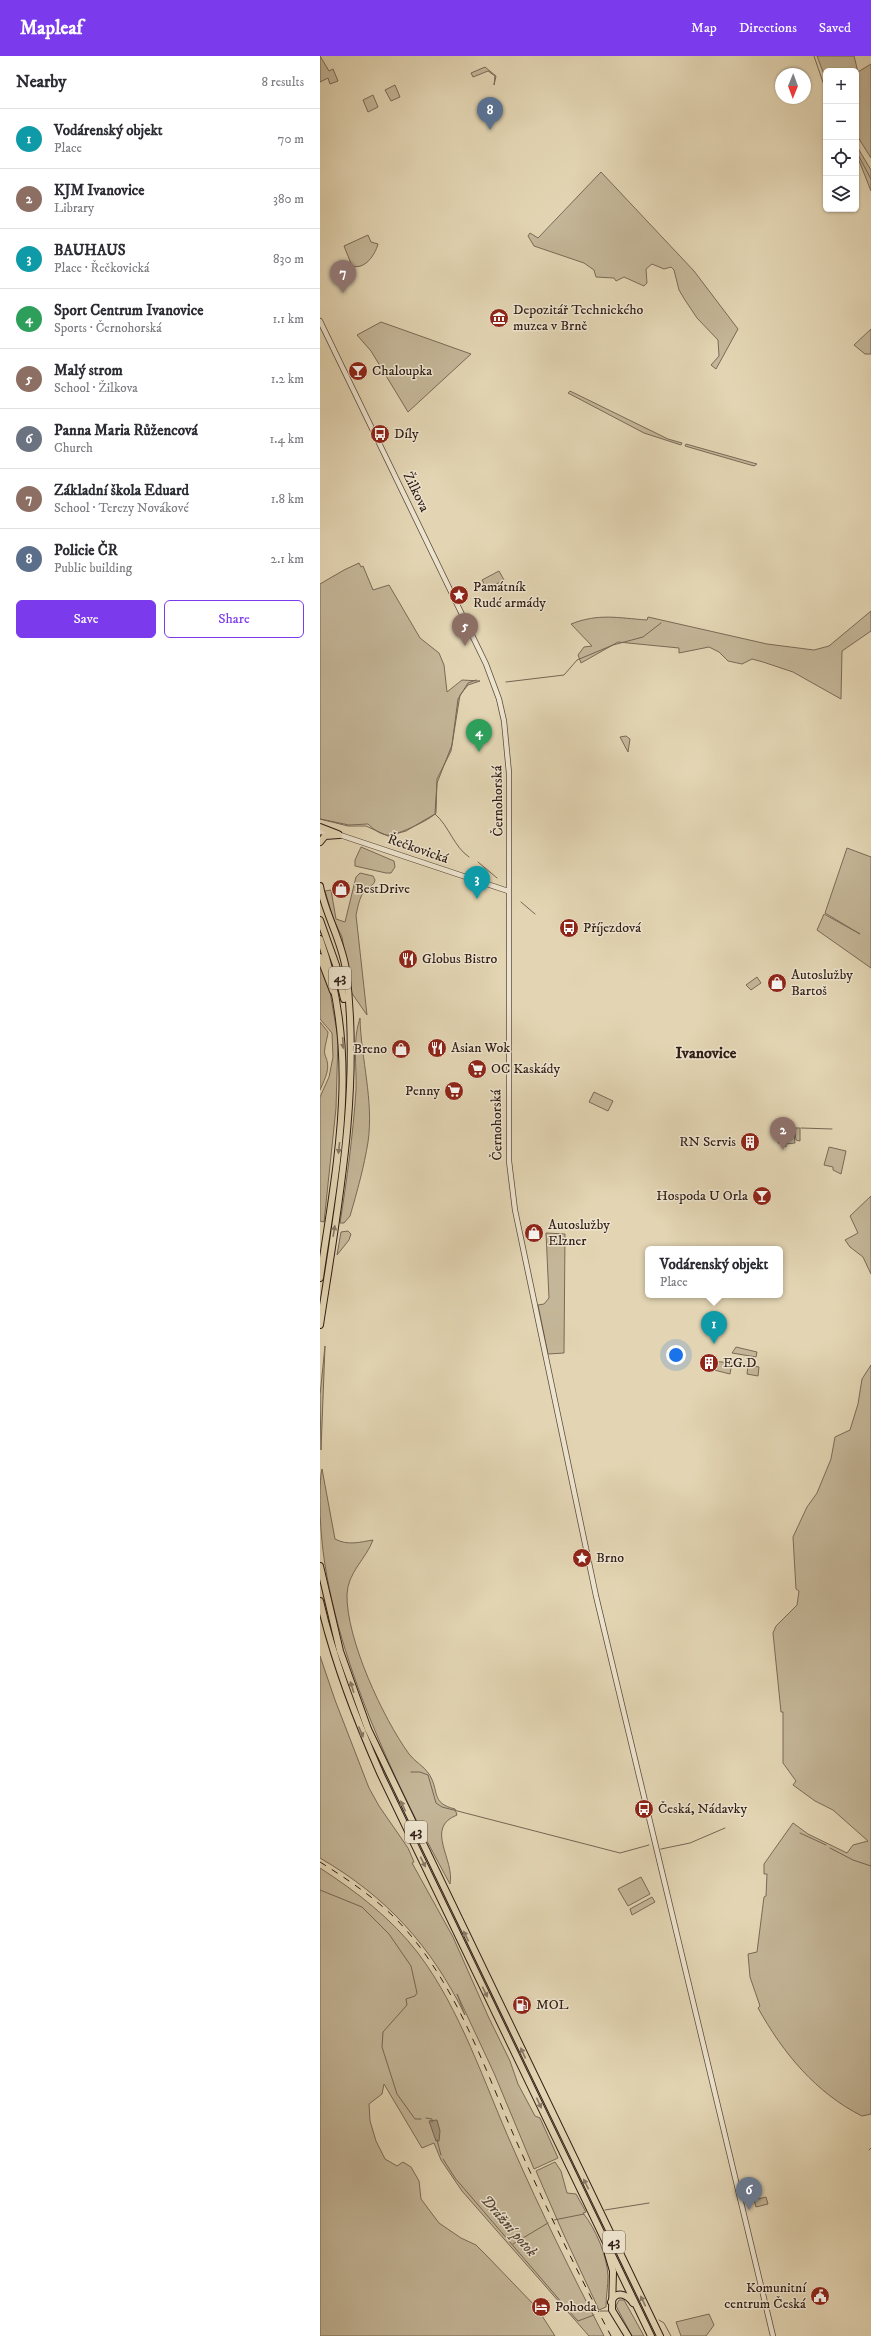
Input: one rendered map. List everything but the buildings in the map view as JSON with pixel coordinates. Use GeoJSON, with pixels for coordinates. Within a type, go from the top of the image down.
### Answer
{"type":"FeatureCollection","features":[{"type":"Feature","properties":{"kind":"highway"},"geometry":{"type":"LineString","coordinates":[[320,826],[339,835]]}},
{"type":"Feature","properties":{"kind":"highway"},"geometry":{"type":"LineString","coordinates":[[320,842],[325,836],[339,835]]}},
{"type":"Feature","properties":{"kind":"highway"},"geometry":{"type":"LineString","coordinates":[[320,886],[345,966],[349,1038]]}},
{"type":"Feature","properties":{"kind":"highway","name":"43"},"geometry":{"type":"LineString","coordinates":[[320,920],[339,975],[349,1038],[351,1083],[348,1124],[320,1325]]}},
{"type":"Feature","properties":{"kind":"highway","name":"43"},"geometry":{"type":"LineString","coordinates":[[320,939],[338,1004],[343,1045],[342,1109],[337,1160],[320,1278]]}},
{"type":"Feature","properties":{"kind":"highway"},"geometry":{"type":"LineString","coordinates":[[320,957],[338,1004]]}},
{"type":"Feature","properties":{"kind":"highway","name":"43"},"geometry":{"type":"LineString","coordinates":[[320,1566],[340,1651],[368,1729],[660,2336]]}},
{"type":"Feature","properties":{"kind":"highway","name":"43"},"geometry":{"type":"LineString","coordinates":[[320,1601],[338,1668],[363,1735],[651,2336]]}},
{"type":"Feature","properties":{"kind":"highway"},"geometry":{"type":"LineString","coordinates":[[569,2165],[573,2180],[610,2258],[613,2271],[611,2304],[616,2318],[628,2336]]}},
{"type":"Feature","properties":{"kind":"highway"},"geometry":{"type":"LineString","coordinates":[[611,2304],[613,2298],[618,2295],[628,2297],[651,2336]]}},
{"type":"Feature","properties":{"kind":"street","name":"Žilkova"},"geometry":{"type":"LineString","coordinates":[[320,322],[442,569],[489,673]]}},
{"type":"Feature","properties":{"kind":"street","name":"Černohorská"},"geometry":{"type":"LineString","coordinates":[[489,673],[499,700],[507,743],[509,773],[509,1172],[515,1214],[594,1588],[773,2336]]}},
{"type":"Feature","properties":{"kind":"street","name":"Řečkovická"},"geometry":{"type":"LineString","coordinates":[[320,832],[339,835],[508,891]]}},
{"type":"Feature","properties":{"kind":"shaded area"},"geometry":{"type":"Polygon","coordinates":[[[320,56],[329,71],[333,69],[338,81],[330,84],[328,78],[320,82],[320,56]]]}},
{"type":"Feature","properties":{"kind":"shaded area"},"geometry":{"type":"Polygon","coordinates":[[[817,56],[854,56],[857,68],[823,68],[823,72],[817,56]]]}},
{"type":"Feature","properties":{"kind":"shaded area"},"geometry":{"type":"Polygon","coordinates":[[[871,64],[871,158],[859,139],[859,71],[871,64]]]}},
{"type":"Feature","properties":{"kind":"shaded area"},"geometry":{"type":"Polygon","coordinates":[[[485,67],[496,76],[494,85],[495,76],[488,71],[473,77],[471,73],[485,67]]]}},
{"type":"Feature","properties":{"kind":"shaded area"},"geometry":{"type":"Polygon","coordinates":[[[395,85],[400,97],[391,101],[385,90],[395,85]]]}},
{"type":"Feature","properties":{"kind":"shaded area"},"geometry":{"type":"Polygon","coordinates":[[[373,95],[378,107],[368,112],[363,100],[373,95]]]}},
{"type":"Feature","properties":{"kind":"shaded area"},"geometry":{"type":"Polygon","coordinates":[[[859,150],[871,170],[871,191],[859,161],[859,150]]]}},
{"type":"Feature","properties":{"kind":"shaded area"},"geometry":{"type":"Polygon","coordinates":[[[601,172],[694,271],[738,329],[716,369],[711,365],[719,356],[718,340],[697,318],[685,300],[679,290],[674,270],[671,267],[664,269],[652,264],[646,269],[647,283],[644,286],[624,277],[616,281],[614,278],[596,277],[594,270],[584,263],[534,246],[528,236],[530,233],[538,238],[601,172]]]}},
{"type":"Feature","properties":{"kind":"shaded area"},"geometry":{"type":"Polygon","coordinates":[[[368,235],[371,242],[378,244],[372,257],[361,266],[352,266],[344,246],[368,235]]]}},
{"type":"Feature","properties":{"kind":"shaded area"},"geometry":{"type":"Polygon","coordinates":[[[381,322],[471,354],[408,412],[371,351],[357,335],[381,322]]]}},
{"type":"Feature","properties":{"kind":"shaded area"},"geometry":{"type":"Polygon","coordinates":[[[871,329],[871,354],[865,354],[854,345],[871,329]]]}},
{"type":"Feature","properties":{"kind":"shaded area"},"geometry":{"type":"Polygon","coordinates":[[[570,391],[668,439],[682,443],[681,445],[644,433],[568,393],[570,391]]]}},
{"type":"Feature","properties":{"kind":"shaded area"},"geometry":{"type":"Polygon","coordinates":[[[686,444],[757,464],[754,466],[685,446],[686,444]]]}},
{"type":"Feature","properties":{"kind":"shaded area"},"geometry":{"type":"Polygon","coordinates":[[[359,563],[361,567],[363,566],[373,590],[389,585],[420,638],[439,653],[444,665],[447,692],[462,680],[480,681],[468,685],[460,695],[451,751],[437,779],[436,813],[414,826],[390,835],[375,830],[368,824],[349,825],[320,819],[320,584],[359,563]]]}},
{"type":"Feature","properties":{"kind":"shaded area"},"geometry":{"type":"Polygon","coordinates":[[[499,571],[504,580],[487,589],[482,580],[499,571]]]}},
{"type":"Feature","properties":{"kind":"shaded area"},"geometry":{"type":"Polygon","coordinates":[[[871,611],[871,631],[842,651],[841,699],[793,672],[752,659],[742,664],[728,661],[719,652],[709,647],[679,653],[679,648],[618,642],[581,663],[578,655],[584,647],[592,646],[571,624],[600,617],[647,620],[648,617],[767,644],[814,650],[829,646],[871,611]]]}},
{"type":"Feature","properties":{"kind":"shaded area"},"geometry":{"type":"Polygon","coordinates":[[[626,736],[630,739],[628,752],[620,737],[626,736]]]}},
{"type":"Feature","properties":{"kind":"shaded area"},"geometry":{"type":"Polygon","coordinates":[[[361,847],[394,861],[395,867],[391,873],[355,866],[355,860],[361,847]]]}},
{"type":"Feature","properties":{"kind":"shaded area"},"geometry":{"type":"Polygon","coordinates":[[[847,848],[871,857],[871,968],[817,930],[824,914],[860,934],[825,913],[847,848]]]}},
{"type":"Feature","properties":{"kind":"shaded area"},"geometry":{"type":"Polygon","coordinates":[[[360,873],[373,876],[375,880],[373,884],[362,894],[356,915],[367,1015],[351,992],[342,937],[333,918],[325,891],[331,890],[336,919],[345,922],[356,877],[360,873]]]}},
{"type":"Feature","properties":{"kind":"shaded area"},"geometry":{"type":"Polygon","coordinates":[[[320,963],[330,992],[338,1038],[336,1108],[324,1222],[320,1221],[320,1097],[329,1077],[333,1057],[332,1033],[320,1019],[320,963]]]}},
{"type":"Feature","properties":{"kind":"shaded area"},"geometry":{"type":"Polygon","coordinates":[[[757,977],[761,983],[751,990],[746,985],[757,977]]]}},
{"type":"Feature","properties":{"kind":"shaded area"},"geometry":{"type":"Polygon","coordinates":[[[360,1018],[369,1111],[368,1142],[358,1189],[350,1216],[344,1223],[340,1223],[353,1124],[356,1090],[355,1045],[360,1018]]]}},
{"type":"Feature","properties":{"kind":"shaded area"},"geometry":{"type":"Polygon","coordinates":[[[320,1022],[328,1032],[325,1053],[328,1068],[320,1090],[320,1022]]]}},
{"type":"Feature","properties":{"kind":"shaded area"},"geometry":{"type":"Polygon","coordinates":[[[594,1092],[613,1101],[608,1111],[589,1102],[594,1092]]]}},
{"type":"Feature","properties":{"kind":"shaded area"},"geometry":{"type":"Polygon","coordinates":[[[782,1126],[789,1126],[789,1128],[800,1128],[800,1141],[796,1140],[795,1133],[783,1133],[784,1128],[782,1126]]]}},
{"type":"Feature","properties":{"kind":"shaded area"},"geometry":{"type":"Polygon","coordinates":[[[794,1134],[795,1143],[786,1144],[786,1147],[782,1143],[778,1143],[780,1135],[794,1134]]]}},
{"type":"Feature","properties":{"kind":"shaded area"},"geometry":{"type":"Polygon","coordinates":[[[829,1147],[846,1151],[841,1174],[833,1170],[833,1167],[824,1165],[829,1147]]]}},
{"type":"Feature","properties":{"kind":"shaded area"},"geometry":{"type":"Polygon","coordinates":[[[871,1196],[871,1274],[863,1257],[850,1247],[845,1240],[858,1233],[850,1216],[871,1196]]]}},
{"type":"Feature","properties":{"kind":"shaded area"},"geometry":{"type":"Polygon","coordinates":[[[348,1231],[351,1234],[349,1240],[337,1255],[341,1232],[348,1231]]]}},
{"type":"Feature","properties":{"kind":"shaded area"},"geometry":{"type":"Polygon","coordinates":[[[546,1233],[565,1234],[564,1353],[548,1354],[538,1305],[544,1304],[549,1298],[546,1233]]]}},
{"type":"Feature","properties":{"kind":"shaded area"},"geometry":{"type":"Polygon","coordinates":[[[325,1346],[321,1450],[320,1395],[325,1346]]]}},
{"type":"Feature","properties":{"kind":"shaded area"},"geometry":{"type":"Polygon","coordinates":[[[736,1347],[757,1352],[756,1357],[732,1353],[736,1347]]]}},
{"type":"Feature","properties":{"kind":"shaded area"},"geometry":{"type":"Polygon","coordinates":[[[711,1361],[732,1363],[730,1374],[710,1369],[711,1361]]]}},
{"type":"Feature","properties":{"kind":"shaded area"},"geometry":{"type":"Polygon","coordinates":[[[748,1365],[759,1367],[758,1376],[747,1374],[748,1365]]]}},
{"type":"Feature","properties":{"kind":"shaded area"},"geometry":{"type":"Polygon","coordinates":[[[871,1365],[871,2114],[862,2116],[845,2107],[815,2084],[778,2041],[758,2008],[760,2006],[750,1977],[748,1954],[757,1952],[764,1897],[766,1896],[767,1874],[764,1874],[764,1864],[793,1823],[808,1834],[847,1853],[853,1845],[868,1841],[833,1810],[815,1801],[793,1785],[796,1781],[783,1763],[783,1712],[781,1712],[773,1633],[776,1626],[797,1605],[799,1591],[796,1589],[793,1537],[807,1507],[817,1493],[831,1459],[835,1437],[850,1430],[858,1404],[862,1379],[871,1365]]]}},
{"type":"Feature","properties":{"kind":"shaded area"},"geometry":{"type":"Polygon","coordinates":[[[322,1469],[335,1539],[349,1543],[373,1540],[350,1579],[347,1594],[348,1612],[359,1655],[388,1720],[411,1757],[429,1774],[439,1800],[447,1806],[455,1809],[457,1815],[447,1821],[443,1828],[442,1836],[443,1845],[449,1864],[450,1884],[427,1842],[383,1749],[363,1700],[346,1651],[332,1601],[323,1552],[320,1504],[320,1480],[322,1469]]]}},
{"type":"Feature","properties":{"kind":"shaded area"},"geometry":{"type":"Polygon","coordinates":[[[320,1656],[335,1700],[369,1788],[379,1806],[408,1848],[414,1862],[412,1863],[453,1937],[510,2061],[518,2084],[535,2116],[540,2118],[558,2158],[534,2169],[494,2073],[457,1994],[465,2015],[452,1990],[437,1967],[422,1945],[405,1925],[366,1889],[320,1858],[320,1656]]]}},
{"type":"Feature","properties":{"kind":"shaded area"},"geometry":{"type":"Polygon","coordinates":[[[320,1868],[373,1906],[408,1940],[433,1975],[447,1998],[471,2048],[535,2196],[604,2336],[589,2336],[462,2191],[441,2160],[434,2143],[422,2148],[384,2084],[382,2094],[369,2104],[370,2121],[376,2141],[385,2159],[397,2166],[403,2162],[411,2167],[419,2181],[421,2199],[439,2223],[461,2238],[476,2245],[537,2308],[555,2336],[320,2336],[320,1868]]]}},
{"type":"Feature","properties":{"kind":"shaded area"},"geometry":{"type":"Polygon","coordinates":[[[641,1877],[650,1894],[628,1906],[618,1889],[641,1877]]]}},
{"type":"Feature","properties":{"kind":"shaded area"},"geometry":{"type":"Polygon","coordinates":[[[652,1897],[655,1902],[632,1915],[630,1909],[652,1897]]]}},
{"type":"Feature","properties":{"kind":"shaded area"},"geometry":{"type":"Polygon","coordinates":[[[437,2120],[440,2131],[439,2141],[436,2141],[429,2121],[437,2120]]]}},
{"type":"Feature","properties":{"kind":"shaded area"},"geometry":{"type":"Polygon","coordinates":[[[555,2162],[561,2171],[567,2193],[576,2194],[586,2212],[583,2213],[588,2219],[600,2243],[606,2260],[608,2284],[606,2307],[599,2310],[536,2171],[555,2162]]]}},
{"type":"Feature","properties":{"kind":"shaded area"},"geometry":{"type":"Polygon","coordinates":[[[766,2197],[768,2204],[756,2207],[754,2200],[766,2197]]]}},
{"type":"Feature","properties":{"kind":"shaded area"},"geometry":{"type":"Polygon","coordinates":[[[619,2300],[624,2300],[644,2336],[632,2336],[616,2306],[619,2300]]]}},
{"type":"Feature","properties":{"kind":"shaded area"},"geometry":{"type":"Polygon","coordinates":[[[709,2314],[714,2325],[706,2336],[681,2336],[676,2322],[709,2314]]]}},
{"type":"Feature","properties":{"kind":"waterway"},"geometry":{"type":"LineString","coordinates":[[814,56],[823,82]]}},
{"type":"Feature","properties":{"kind":"waterway"},"geometry":{"type":"LineString","coordinates":[[859,157],[871,179]]}},
{"type":"Feature","properties":{"kind":"waterway"},"geometry":{"type":"LineString","coordinates":[[506,682],[564,675],[577,660],[613,645],[643,637],[661,623]]}},
{"type":"Feature","properties":{"kind":"waterway"},"geometry":{"type":"LineString","coordinates":[[435,813],[437,783],[452,745],[458,699],[468,683],[476,680]]}},
{"type":"Feature","properties":{"kind":"waterway"},"geometry":{"type":"LineString","coordinates":[[320,819],[348,826],[366,826],[388,836],[406,831],[435,814],[444,824],[459,848],[469,857]]}},
{"type":"Feature","properties":{"kind":"waterway"},"geometry":{"type":"LineString","coordinates":[[478,862],[497,878]]}},
{"type":"Feature","properties":{"kind":"waterway"},"geometry":{"type":"LineString","coordinates":[[521,902],[535,914]]}},
{"type":"Feature","properties":{"kind":"waterway"},"geometry":{"type":"LineString","coordinates":[[801,1128],[832,1129]]}},
{"type":"Feature","properties":{"kind":"waterway"},"geometry":{"type":"LineString","coordinates":[[411,1772],[420,1772],[428,1775],[436,1803],[442,1807],[620,1853],[649,1845]]}},
{"type":"Feature","properties":{"kind":"waterway"},"geometry":{"type":"LineString","coordinates":[[661,1849],[690,1843],[725,1828]]}},
{"type":"Feature","properties":{"kind":"waterway"},"geometry":{"type":"LineString","coordinates":[[800,1833],[826,1845]]}},
{"type":"Feature","properties":{"kind":"waterway"},"geometry":{"type":"LineString","coordinates":[[830,1848],[853,1860],[871,1866]]}},
{"type":"Feature","properties":{"kind":"waterway","name":"Drážní potok"},"geometry":{"type":"LineString","coordinates":[[320,1890],[362,1907],[389,1934],[411,1966],[417,1993],[415,1996],[406,1999],[407,2005],[383,2032],[382,2047],[397,2094],[415,2119],[421,2119]]}},
{"type":"Feature","properties":{"kind":"waterway","name":"Drážní potok"},"geometry":{"type":"LineString","coordinates":[[426,2118],[432,2119],[432,2122]]}},
{"type":"Feature","properties":{"kind":"waterway","name":"Drážní potok"},"geometry":{"type":"LineString","coordinates":[[437,2140],[441,2155]]}},
{"type":"Feature","properties":{"kind":"waterway","name":"Drážní potok"},"geometry":{"type":"LineString","coordinates":[[443,2159],[455,2178],[563,2304]]}},
{"type":"Feature","properties":{"kind":"waterway"},"geometry":{"type":"LineString","coordinates":[[605,2210],[649,2203]]}},
{"type":"Feature","properties":{"kind":"waterway"},"geometry":{"type":"LineString","coordinates":[[554,2220],[584,2214]]}},
{"type":"Feature","properties":{"kind":"waterway"},"geometry":{"type":"LineString","coordinates":[[513,2244],[548,2223]]}},
{"type":"Feature","properties":{"kind":"waterway","name":"Drážní potok"},"geometry":{"type":"LineString","coordinates":[[567,2309],[578,2321],[594,2315]]}},
{"type":"Feature","properties":{"kind":"waterway","name":"Drážní potok"},"geometry":{"type":"LineString","coordinates":[[600,2311],[608,2311]]}},
{"type":"Feature","properties":{"kind":"waterway","name":"Drážní potok"},"geometry":{"type":"LineString","coordinates":[[659,2320],[664,2323],[671,2336]]}},
{"type":"Feature","properties":{"kind":"railway"},"geometry":{"type":"LineString","coordinates":[[320,1862],[360,1889],[397,1920],[418,1945],[436,1971],[453,1999],[467,2027],[540,2193],[611,2336]]}},
{"type":"Feature","properties":{"kind":"place","name":"Policie ČR"},"geometry":{"type":"Point","coordinates":[490,130]}},
{"type":"Feature","properties":{"kind":"place","name":"Základní škola Eduard"},"geometry":{"type":"Point","coordinates":[343,293]}},
{"type":"Feature","properties":{"kind":"place","name":"Depozitář Technického muzea v Brně"},"geometry":{"type":"Point","coordinates":[499,318]}},
{"type":"Feature","properties":{"kind":"place","name":"Chaloupka"},"geometry":{"type":"Point","coordinates":[358,371]}},
{"type":"Feature","properties":{"kind":"place","name":"Díly"},"geometry":{"type":"Point","coordinates":[380,434]}},
{"type":"Feature","properties":{"kind":"place","name":"Památník Rudé armády"},"geometry":{"type":"Point","coordinates":[459,595]}},
{"type":"Feature","properties":{"kind":"place","name":"Malý strom"},"geometry":{"type":"Point","coordinates":[465,646]}},
{"type":"Feature","properties":{"kind":"place","name":"Sport Centrum Ivanovice"},"geometry":{"type":"Point","coordinates":[479,752]}},
{"type":"Feature","properties":{"kind":"place","name":"BestDrive"},"geometry":{"type":"Point","coordinates":[341,889]}},
{"type":"Feature","properties":{"kind":"place","name":"BAUHAUS"},"geometry":{"type":"Point","coordinates":[477,899]}},
{"type":"Feature","properties":{"kind":"place","name":"Příjezdová"},"geometry":{"type":"Point","coordinates":[569,928]}},
{"type":"Feature","properties":{"kind":"place","name":"Globus Bistro"},"geometry":{"type":"Point","coordinates":[408,959]}},
{"type":"Feature","properties":{"kind":"place","name":"Autoslužby Bartoš"},"geometry":{"type":"Point","coordinates":[777,983]}},
{"type":"Feature","properties":{"kind":"place","name":"Asian Wok"},"geometry":{"type":"Point","coordinates":[437,1048]}},
{"type":"Feature","properties":{"kind":"place","name":"Breno"},"geometry":{"type":"Point","coordinates":[401,1049]}},
{"type":"Feature","properties":{"kind":"place","name":"OC Kaskády"},"geometry":{"type":"Point","coordinates":[477,1069]}},
{"type":"Feature","properties":{"kind":"place","name":"Penny"},"geometry":{"type":"Point","coordinates":[454,1091]}},
{"type":"Feature","properties":{"kind":"place","name":"RN Servis"},"geometry":{"type":"Point","coordinates":[750,1142]}},
{"type":"Feature","properties":{"kind":"place","name":"KJM Ivanovice"},"geometry":{"type":"Point","coordinates":[783,1150]}},
{"type":"Feature","properties":{"kind":"place","name":"Hospoda U Orla"},"geometry":{"type":"Point","coordinates":[762,1196]}},
{"type":"Feature","properties":{"kind":"place","name":"Autoslužby Elzner"},"geometry":{"type":"Point","coordinates":[534,1233]}},
{"type":"Feature","properties":{"kind":"place","name":"Vodárenský objekt"},"geometry":{"type":"Point","coordinates":[714,1344]}},
{"type":"Feature","properties":{"kind":"place","name":"EG.D"},"geometry":{"type":"Point","coordinates":[709,1363]}},
{"type":"Feature","properties":{"kind":"place","name":"Brno"},"geometry":{"type":"Point","coordinates":[582,1558]}},
{"type":"Feature","properties":{"kind":"place","name":"Česká, Nádavky"},"geometry":{"type":"Point","coordinates":[644,1809]}},
{"type":"Feature","properties":{"kind":"place","name":"MOL"},"geometry":{"type":"Point","coordinates":[522,2005]}},
{"type":"Feature","properties":{"kind":"place","name":"Panna Maria Růžencová"},"geometry":{"type":"Point","coordinates":[749,2210]}},
{"type":"Feature","properties":{"kind":"place","name":"Komunitní centrum Česká"},"geometry":{"type":"Point","coordinates":[820,2296]}},
{"type":"Feature","properties":{"kind":"place","name":"Pohoda"},"geometry":{"type":"Point","coordinates":[541,2307]}},
{"type":"Feature","properties":{"kind":"district","name":"Ivanovice"},"geometry":{"type":"Point","coordinates":[706,1053]}}]}
